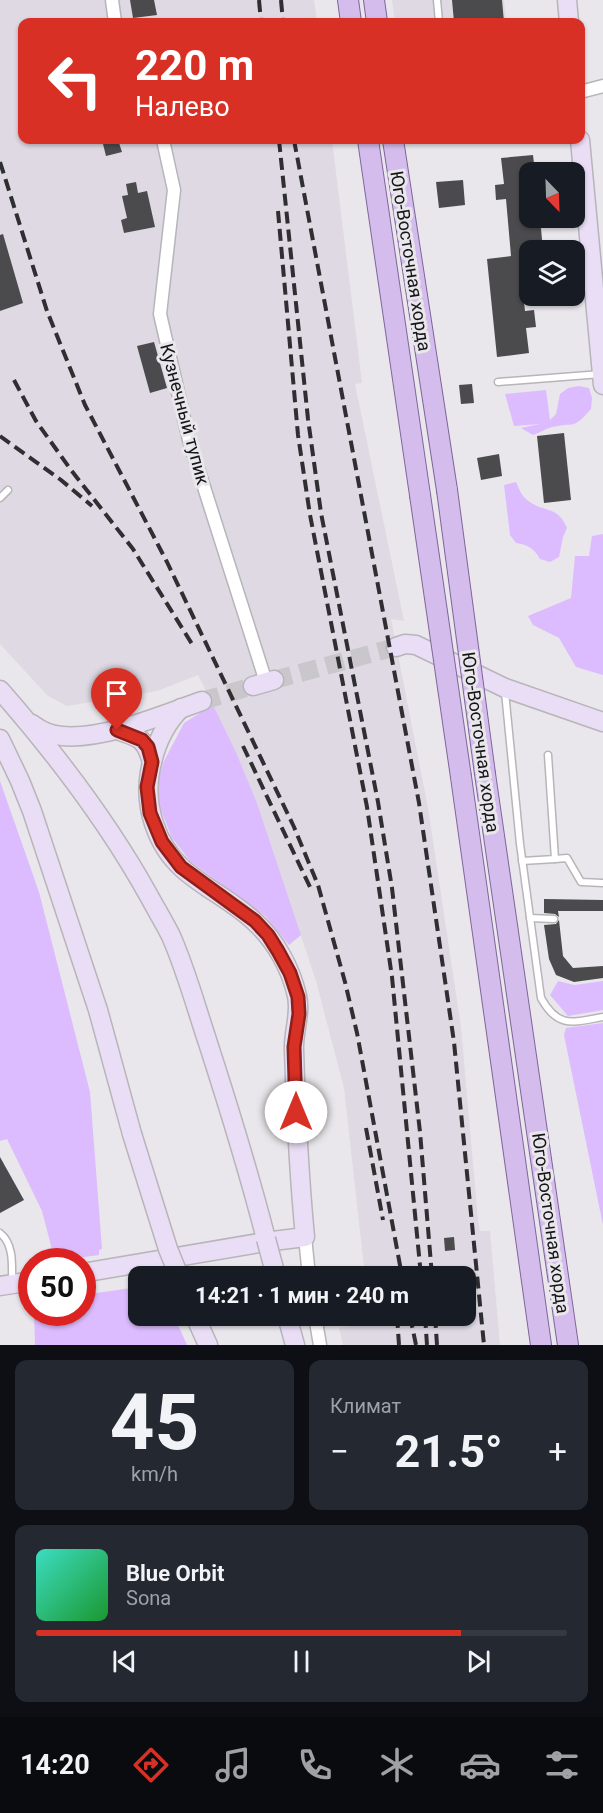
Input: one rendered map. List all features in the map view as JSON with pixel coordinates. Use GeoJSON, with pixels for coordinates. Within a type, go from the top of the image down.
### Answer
{"type":"FeatureCollection","features":[{"type":"Feature","properties":{"kind":"main road"},"geometry":{"type":"LineString","coordinates":[[348,0],[350,18]]}},
{"type":"Feature","properties":{"kind":"main road"},"geometry":{"type":"LineString","coordinates":[[374,0],[376,18]]}},
{"type":"Feature","properties":{"kind":"main road"},"geometry":{"type":"LineString","coordinates":[[567,0],[569,18]]}},
{"type":"Feature","properties":{"kind":"main road","name":"Юго-Восточная хорда"},"geometry":{"type":"LineString","coordinates":[[369,144],[541,1345]]}},
{"type":"Feature","properties":{"kind":"main road","name":"Юго-Восточная хорда"},"geometry":{"type":"LineString","coordinates":[[394,144],[447,490],[485,774],[568,1345]]}},
{"type":"Feature","properties":{"kind":"main road"},"geometry":{"type":"LineString","coordinates":[[580,144],[603,378]]}},
{"type":"Feature","properties":{"kind":"main road"},"geometry":{"type":"LineString","coordinates":[[396,646],[416,645],[505,688],[603,722]]}},
{"type":"Feature","properties":{"kind":"main road"},"geometry":{"type":"LineString","coordinates":[[0,690],[96,810],[130,862],[170,935],[195,1002],[228,1104],[273,1266]]}},
{"type":"Feature","properties":{"kind":"main road"},"geometry":{"type":"LineString","coordinates":[[22,716],[40,730],[62,736],[117,730],[202,701]]}},
{"type":"Feature","properties":{"kind":"main road"},"geometry":{"type":"LineString","coordinates":[[96,1271],[305,1237],[299,1173],[294,1047],[299,1014],[298,997],[290,973],[273,943],[255,921],[181,867],[162,842],[150,813],[147,787],[157,745],[169,720],[181,708]]}},
{"type":"Feature","properties":{"kind":"main road"},"geometry":{"type":"LineString","coordinates":[[117,730],[142,740],[148,747],[152,762]]}},
{"type":"Feature","properties":{"kind":"main road"},"geometry":{"type":"LineString","coordinates":[[0,739],[32,812],[95,999],[132,1134],[175,1266]]}},
{"type":"Feature","properties":{"kind":"main road"},"geometry":{"type":"LineString","coordinates":[[265,1242],[278,1238],[291,1229],[297,1209],[299,1173]]}},
{"type":"Feature","properties":{"kind":"main road"},"geometry":{"type":"LineString","coordinates":[[199,1326],[208,1345]]}},
{"type":"Feature","properties":{"kind":"main road"},"geometry":{"type":"LineString","coordinates":[[290,1326],[295,1345]]}},
{"type":"Feature","properties":{"kind":"street"},"geometry":{"type":"LineString","coordinates":[[112,0],[114,18]]}},
{"type":"Feature","properties":{"kind":"street"},"geometry":{"type":"LineString","coordinates":[[585,91],[603,86]]}},
{"type":"Feature","properties":{"kind":"street","name":"Кузнечный тупик"},"geometry":{"type":"LineString","coordinates":[[164,144],[174,190],[160,314],[189,440],[264,682]]}},
{"type":"Feature","properties":{"kind":"street"},"geometry":{"type":"LineString","coordinates":[[305,1237],[308,1266]]}},
{"type":"Feature","properties":{"kind":"street"},"geometry":{"type":"LineString","coordinates":[[316,1326],[319,1343]]}},
{"type":"Feature","properties":{"kind":"lane"},"geometry":{"type":"LineString","coordinates":[[437,0],[439,18]]}},
{"type":"Feature","properties":{"kind":"lane"},"geometry":{"type":"LineString","coordinates":[[498,382],[603,378]]}},
{"type":"Feature","properties":{"kind":"lane"},"geometry":{"type":"LineString","coordinates":[[0,498],[8,490]]}},
{"type":"Feature","properties":{"kind":"lane"},"geometry":{"type":"LineString","coordinates":[[505,688],[522,861],[540,998],[548,1010],[560,1020],[573,1022],[603,1017]]}},
{"type":"Feature","properties":{"kind":"lane"},"geometry":{"type":"LineString","coordinates":[[548,755],[555,859]]}},
{"type":"Feature","properties":{"kind":"lane"},"geometry":{"type":"LineString","coordinates":[[522,861],[567,858],[581,882],[603,883]]}},
{"type":"Feature","properties":{"kind":"lane"},"geometry":{"type":"LineString","coordinates":[[530,918],[554,919]]}},
{"type":"Feature","properties":{"kind":"lane"},"geometry":{"type":"LineString","coordinates":[[0,1233],[7,1239],[12,1261],[6,1284]]}},
{"type":"Feature","properties":{"kind":"shaded area"},"geometry":{"type":"Polygon","coordinates":[[[0,0],[314,0],[316,18],[18,18],[18,144],[332,144],[362,383],[355,384],[404,621],[391,619],[428,808],[461,1027],[478,1220],[480,1231],[490,1231],[500,1345],[343,1345],[339,1328],[351,1326],[476,1326],[476,1266],[364,1266],[344,1088],[316,981],[257,803],[236,752],[198,675],[157,691],[67,706],[48,696],[0,644],[0,0]]]}},
{"type":"Feature","properties":{"kind":"shaded area"},"geometry":{"type":"Polygon","coordinates":[[[392,0],[504,0],[506,18],[394,18],[392,0]]]}},
{"type":"Feature","properties":{"kind":"shaded area"},"geometry":{"type":"Polygon","coordinates":[[[579,386],[589,388],[592,398],[591,409],[577,423],[552,427],[533,435],[521,428],[540,424],[514,426],[505,394],[546,390],[550,420],[556,414],[560,394],[568,388],[579,386]]]}},
{"type":"Feature","properties":{"kind":"shaded area"},"geometry":{"type":"Polygon","coordinates":[[[516,482],[526,499],[532,504],[559,515],[567,528],[559,557],[550,562],[540,559],[530,548],[516,543],[510,535],[504,485],[516,482]]]}},
{"type":"Feature","properties":{"kind":"shaded area"},"geometry":{"type":"Polygon","coordinates":[[[603,534],[603,675],[576,667],[559,638],[533,625],[528,616],[571,598],[575,556],[589,556],[592,536],[603,534]]]}},
{"type":"Feature","properties":{"kind":"shaded area"},"geometry":{"type":"Polygon","coordinates":[[[213,705],[257,803],[301,935],[289,945],[265,916],[191,862],[172,838],[160,808],[157,782],[164,761],[184,723],[213,705]]]}},
{"type":"Feature","properties":{"kind":"shaded area"},"geometry":{"type":"Polygon","coordinates":[[[0,781],[39,892],[90,1092],[102,1249],[99,1250],[99,1255],[96,1255],[96,1248],[52,1248],[42,1211],[7,1139],[0,1141],[0,781]]]}},
{"type":"Feature","properties":{"kind":"shaded area"},"geometry":{"type":"Polygon","coordinates":[[[558,981],[574,985],[603,981],[603,1010],[568,1016],[550,995],[558,981]]]}},
{"type":"Feature","properties":{"kind":"shaded area"},"geometry":{"type":"Polygon","coordinates":[[[603,1023],[603,1225],[564,1035],[566,1028],[603,1023]]]}},
{"type":"Feature","properties":{"kind":"shaded area"},"geometry":{"type":"Polygon","coordinates":[[[128,1288],[128,1326],[178,1326],[187,1345],[35,1345],[34,1326],[96,1326],[96,1293],[128,1288]]]}},
{"type":"Feature","properties":{"kind":"building"},"geometry":{"type":"Polygon","coordinates":[[[130,0],[154,0],[157,15],[133,18],[130,0]]]}},
{"type":"Feature","properties":{"kind":"building"},"geometry":{"type":"Polygon","coordinates":[[[452,0],[502,0],[504,18],[454,18],[452,0]]]}},
{"type":"Feature","properties":{"kind":"building"},"geometry":{"type":"Polygon","coordinates":[[[103,144],[119,144],[122,152],[106,156],[103,144]]]}},
{"type":"Feature","properties":{"kind":"building"},"geometry":{"type":"Polygon","coordinates":[[[533,155],[534,162],[519,162],[519,228],[541,228],[542,240],[519,240],[519,306],[524,306],[525,311],[534,310],[536,327],[526,328],[529,353],[497,357],[487,259],[511,256],[506,199],[496,200],[495,185],[504,184],[501,158],[533,155]]]}},
{"type":"Feature","properties":{"kind":"building"},"geometry":{"type":"Polygon","coordinates":[[[463,180],[465,205],[439,208],[436,182],[463,180]]]}},
{"type":"Feature","properties":{"kind":"building"},"geometry":{"type":"Polygon","coordinates":[[[136,182],[138,193],[147,191],[155,227],[124,233],[121,220],[127,218],[122,196],[128,195],[126,184],[136,182]]]}},
{"type":"Feature","properties":{"kind":"building"},"geometry":{"type":"Polygon","coordinates":[[[3,234],[23,303],[0,311],[0,235],[3,234]]]}},
{"type":"Feature","properties":{"kind":"building"},"geometry":{"type":"Polygon","coordinates":[[[154,342],[167,388],[150,393],[137,346],[154,342]]]}},
{"type":"Feature","properties":{"kind":"building"},"geometry":{"type":"Polygon","coordinates":[[[472,384],[474,403],[461,404],[459,385],[472,384]]]}},
{"type":"Feature","properties":{"kind":"building"},"geometry":{"type":"Polygon","coordinates":[[[564,433],[571,500],[544,503],[537,436],[564,433]]]}},
{"type":"Feature","properties":{"kind":"building"},"geometry":{"type":"Polygon","coordinates":[[[499,454],[502,476],[481,480],[477,458],[499,454]]]}},
{"type":"Feature","properties":{"kind":"building"},"geometry":{"type":"Polygon","coordinates":[[[544,899],[603,900],[603,911],[558,911],[559,917],[555,914],[544,913],[544,899]]]}},
{"type":"Feature","properties":{"kind":"building"},"geometry":{"type":"Polygon","coordinates":[[[559,920],[563,956],[573,968],[603,966],[603,978],[574,982],[556,975],[549,959],[544,925],[556,924],[559,920]]]}},
{"type":"Feature","properties":{"kind":"building"},"geometry":{"type":"Polygon","coordinates":[[[0,1157],[24,1200],[0,1213],[0,1157]]]}},
{"type":"Feature","properties":{"kind":"building"},"geometry":{"type":"Polygon","coordinates":[[[454,1237],[455,1250],[445,1251],[444,1238],[454,1237]]]}},
{"type":"Feature","properties":{"kind":"tunnel"},"geometry":{"type":"LineString","coordinates":[[274,680],[396,647]]}},
{"type":"Feature","properties":{"kind":"tunnel"},"geometry":{"type":"LineString","coordinates":[[202,701],[253,686]]}},
{"type":"Feature","properties":{"kind":"railway"},"geometry":{"type":"LineString","coordinates":[[259,0],[261,18]]}},
{"type":"Feature","properties":{"kind":"railway"},"geometry":{"type":"LineString","coordinates":[[281,0],[283,18]]}},
{"type":"Feature","properties":{"kind":"railway"},"geometry":{"type":"LineString","coordinates":[[279,144],[308,419],[321,513],[378,802],[392,888],[420,1132],[431,1266]]}},
{"type":"Feature","properties":{"kind":"railway"},"geometry":{"type":"LineString","coordinates":[[295,144],[419,803],[454,1042],[484,1345]]}},
{"type":"Feature","properties":{"kind":"railway"},"geometry":{"type":"LineString","coordinates":[[0,162],[47,311],[85,405],[167,562],[294,827],[318,885],[357,1033],[400,1266]]}},
{"type":"Feature","properties":{"kind":"railway"},"geometry":{"type":"LineString","coordinates":[[278,211],[298,435],[310,515],[367,807],[392,977],[420,1266]]}},
{"type":"Feature","properties":{"kind":"railway"},"geometry":{"type":"LineString","coordinates":[[14,380],[36,421],[133,549],[192,644]]}},
{"type":"Feature","properties":{"kind":"railway"},"geometry":{"type":"LineString","coordinates":[[0,436],[61,480],[92,506]]}},
{"type":"Feature","properties":{"kind":"railway"},"geometry":{"type":"LineString","coordinates":[[243,746],[310,887]]}},
{"type":"Feature","properties":{"kind":"railway"},"geometry":{"type":"LineString","coordinates":[[366,1128],[383,1220]]}},
{"type":"Feature","properties":{"kind":"railway"},"geometry":{"type":"LineString","coordinates":[[398,1326],[399,1345]]}},
{"type":"Feature","properties":{"kind":"railway"},"geometry":{"type":"LineString","coordinates":[[412,1326],[416,1345]]}},
{"type":"Feature","properties":{"kind":"railway"},"geometry":{"type":"LineString","coordinates":[[426,1326],[427,1345]]}},
{"type":"Feature","properties":{"kind":"railway"},"geometry":{"type":"LineString","coordinates":[[436,1326],[437,1345]]}},
{"type":"Feature","properties":{"kind":"route"},"geometry":{"type":"LineString","coordinates":[[117,730],[142,740],[148,747],[152,762],[147,787],[150,813],[162,842],[181,867],[255,921],[268,935],[290,973],[298,997],[299,1014],[294,1047],[296,1112]]}}]}
